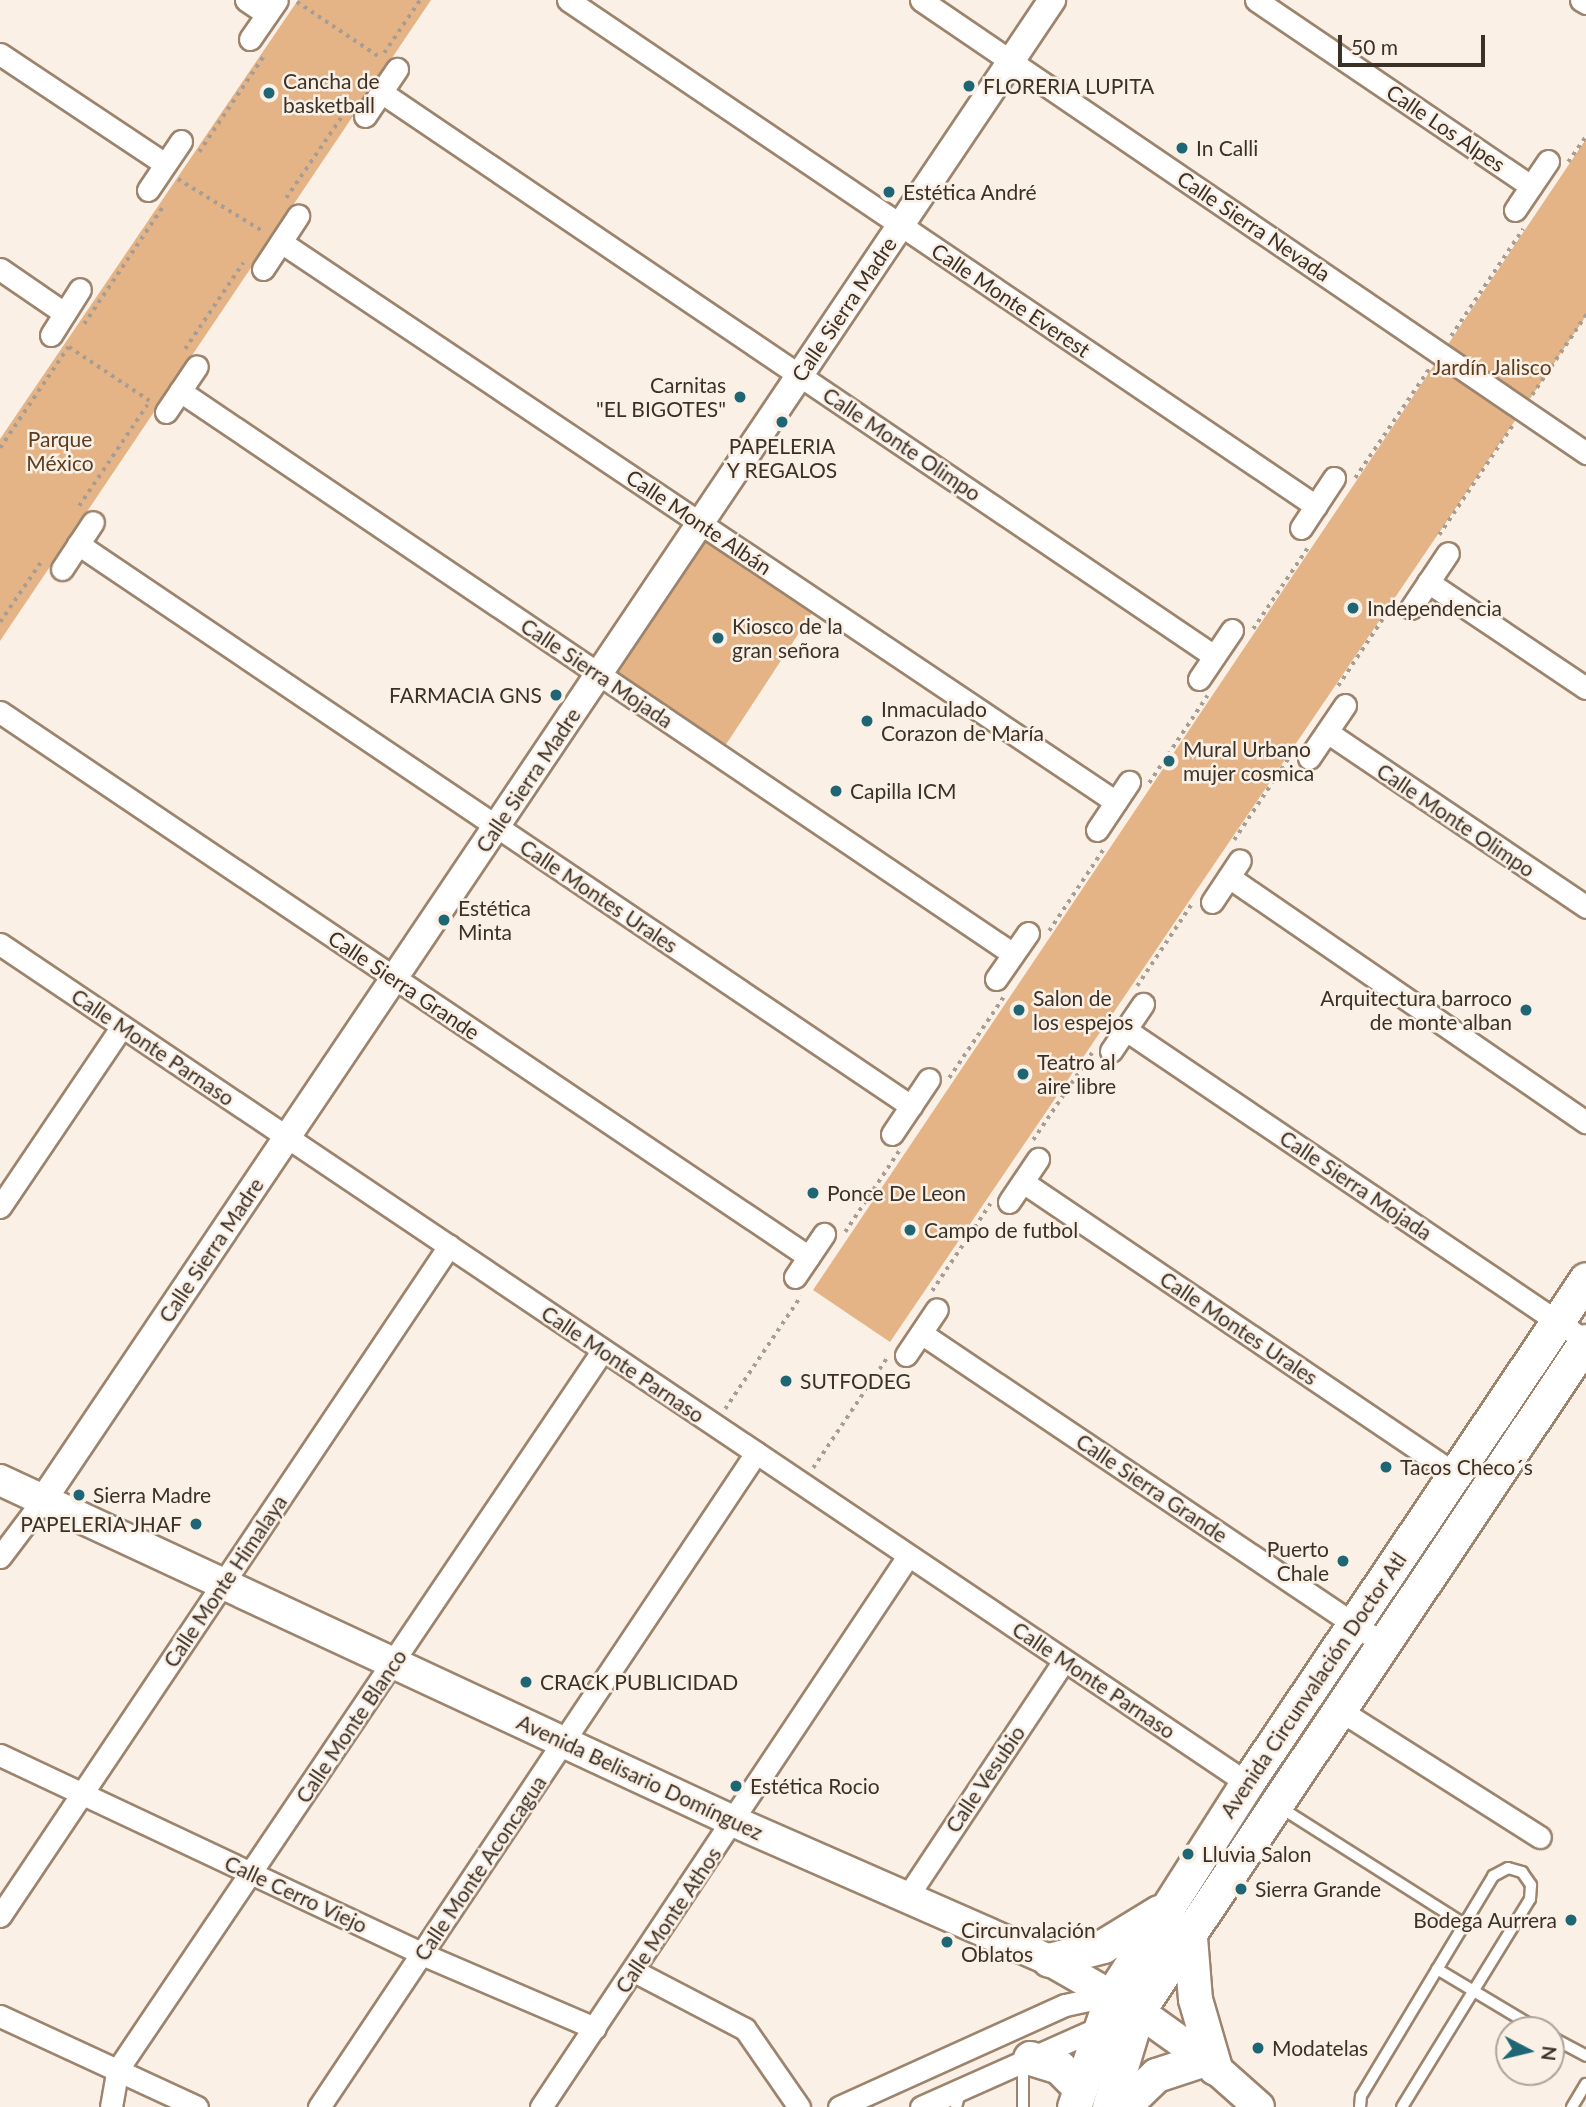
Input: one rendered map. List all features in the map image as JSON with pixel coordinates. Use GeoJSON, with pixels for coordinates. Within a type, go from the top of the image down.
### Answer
{"type":"FeatureCollection","features":[{"type":"Feature","properties":{"kind":"main road","name":"Avenida Circunvalación Doctor Atl"},"geometry":{"type":"LineString","coordinates":[[1109,2107],[1125,2003],[1167,1907],[1353,1624],[1586,1279]]}},
{"type":"Feature","properties":{"kind":"main road","name":"Avenida Circunvalación Doctor Atl"},"geometry":{"type":"LineString","coordinates":[[1077,2097],[1098,2028],[1190,1937],[1338,1709],[1586,1341]]}},
{"type":"Feature","properties":{"kind":"main road","name":"Avenida Belisario Domínguez"},"geometry":{"type":"LineString","coordinates":[[0,1480],[735,1822],[1049,1960],[1125,2003],[1210,2064],[1259,2107]]}},
{"type":"Feature","properties":{"kind":"main road"},"geometry":{"type":"LineString","coordinates":[[1049,1960],[1103,1946],[1167,1907]]}},
{"type":"Feature","properties":{"kind":"main road"},"geometry":{"type":"LineString","coordinates":[[1123,2107],[1156,2075],[1210,2064],[1195,1999],[1190,1937]]}},
{"type":"Feature","properties":{"kind":"main road"},"geometry":{"type":"LineString","coordinates":[[1026,2060],[1059,2067],[1077,2097]]}},
{"type":"Feature","properties":{"kind":"street"},"geometry":{"type":"LineString","coordinates":[[246,0],[279,10],[260,43]]}},
{"type":"Feature","properties":{"kind":"street","name":"Calle Monte Everest"},"geometry":{"type":"LineString","coordinates":[[568,0],[1316,506]]}},
{"type":"Feature","properties":{"kind":"street","name":"Calle Sierra Nevada"},"geometry":{"type":"LineString","coordinates":[[920,0],[1586,453]]}},
{"type":"Feature","properties":{"kind":"street","name":"Calle Sierra Madre"},"geometry":{"type":"LineString","coordinates":[[0,1557],[43,1500],[1052,0]]}},
{"type":"Feature","properties":{"kind":"street","name":"Calle Los Alpes"},"geometry":{"type":"LineString","coordinates":[[1256,0],[1531,186]]}},
{"type":"Feature","properties":{"kind":"street"},"geometry":{"type":"LineString","coordinates":[[1581,0],[1586,4]]}},
{"type":"Feature","properties":{"kind":"street"},"geometry":{"type":"LineString","coordinates":[[0,54],[169,171]]}},
{"type":"Feature","properties":{"kind":"street"},"geometry":{"type":"LineString","coordinates":[[357,110],[381,92],[389,64]]}},
{"type":"Feature","properties":{"kind":"street","name":"Calle Monte Olimpo"},"geometry":{"type":"LineString","coordinates":[[381,92],[1214,656]]}},
{"type":"Feature","properties":{"kind":"street"},"geometry":{"type":"LineString","coordinates":[[148,190],[169,171],[181,141]]}},
{"type":"Feature","properties":{"kind":"street"},"geometry":{"type":"LineString","coordinates":[[1515,210],[1548,161]]}},
{"type":"Feature","properties":{"kind":"street"},"geometry":{"type":"LineString","coordinates":[[256,261],[289,212]]}},
{"type":"Feature","properties":{"kind":"street","name":"Calle Monte Albán"},"geometry":{"type":"LineString","coordinates":[[272,237],[1116,802]]}},
{"type":"Feature","properties":{"kind":"street"},"geometry":{"type":"LineString","coordinates":[[0,269],[64,313]]}},
{"type":"Feature","properties":{"kind":"street"},"geometry":{"type":"LineString","coordinates":[[51,335],[80,289]]}},
{"type":"Feature","properties":{"kind":"street"},"geometry":{"type":"LineString","coordinates":[[158,407],[180,391],[189,361]]}},
{"type":"Feature","properties":{"kind":"street","name":"Calle Sierra Mojada"},"geometry":{"type":"LineString","coordinates":[[180,391],[1013,954]]}},
{"type":"Feature","properties":{"kind":"street"},"geometry":{"type":"LineString","coordinates":[[1301,528],[1334,478]]}},
{"type":"Feature","properties":{"kind":"street"},"geometry":{"type":"LineString","coordinates":[[53,562],[78,544],[84,517]]}},
{"type":"Feature","properties":{"kind":"street","name":"Calle Montes Urales"},"geometry":{"type":"LineString","coordinates":[[78,544],[911,1106]]}},
{"type":"Feature","properties":{"kind":"street"},"geometry":{"type":"LineString","coordinates":[[1411,608],[1448,552]]}},
{"type":"Feature","properties":{"kind":"street"},"geometry":{"type":"LineString","coordinates":[[1428,582],[1586,688]]}},
{"type":"Feature","properties":{"kind":"street"},"geometry":{"type":"LineString","coordinates":[[1199,679],[1232,630]]}},
{"type":"Feature","properties":{"kind":"street"},"geometry":{"type":"LineString","coordinates":[[1309,758],[1345,705]]}},
{"type":"Feature","properties":{"kind":"street","name":"Calle Sierra Grande"},"geometry":{"type":"LineString","coordinates":[[0,712],[808,1258]]}},
{"type":"Feature","properties":{"kind":"street","name":"Calle Monte Olimpo"},"geometry":{"type":"LineString","coordinates":[[1327,732],[1586,907]]}},
{"type":"Feature","properties":{"kind":"street"},"geometry":{"type":"LineString","coordinates":[[1097,831],[1129,782]]}},
{"type":"Feature","properties":{"kind":"street"},"geometry":{"type":"LineString","coordinates":[[1212,902],[1234,869],[1586,1122]]}},
{"type":"Feature","properties":{"kind":"street"},"geometry":{"type":"LineString","coordinates":[[996,979],[1028,933]]}},
{"type":"Feature","properties":{"kind":"street","name":"Calle Monte Parnaso"},"geometry":{"type":"LineString","coordinates":[[0,944],[1247,1783]]}},
{"type":"Feature","properties":{"kind":"street"},"geometry":{"type":"LineString","coordinates":[[1111,1051],[1143,1004]]}},
{"type":"Feature","properties":{"kind":"street"},"geometry":{"type":"LineString","coordinates":[[0,1207],[122,1026]]}},
{"type":"Feature","properties":{"kind":"street","name":"Calle Sierra Mojada"},"geometry":{"type":"LineString","coordinates":[[1126,1030],[1586,1341]]}},
{"type":"Feature","properties":{"kind":"street"},"geometry":{"type":"LineString","coordinates":[[892,1134],[929,1079]]}},
{"type":"Feature","properties":{"kind":"street"},"geometry":{"type":"LineString","coordinates":[[1009,1202],[1038,1159]]}},
{"type":"Feature","properties":{"kind":"street","name":"Calle Montes Urales"},"geometry":{"type":"LineString","coordinates":[[1023,1182],[1454,1474]]}},
{"type":"Feature","properties":{"kind":"street"},"geometry":{"type":"LineString","coordinates":[[795,1277],[824,1234]]}},
{"type":"Feature","properties":{"kind":"street","name":"Calle Monte Himalaya"},"geometry":{"type":"LineString","coordinates":[[0,1916],[449,1246]]}},
{"type":"Feature","properties":{"kind":"street"},"geometry":{"type":"LineString","coordinates":[[906,1355],[937,1310]]}},
{"type":"Feature","properties":{"kind":"street","name":"Calle Sierra Grande"},"geometry":{"type":"LineString","coordinates":[[921,1333],[1382,1643]]}},
{"type":"Feature","properties":{"kind":"street","name":"Calle Monte Blanco"},"geometry":{"type":"LineString","coordinates":[[111,2107],[118,2069],[603,1350]]}},
{"type":"Feature","properties":{"kind":"street","name":"Calle Monte Aconcagua"},"geometry":{"type":"LineString","coordinates":[[319,2107],[565,1743],[756,1453]]}},
{"type":"Feature","properties":{"kind":"street","name":"Calle Monte Athos"},"geometry":{"type":"LineString","coordinates":[[541,2107],[735,1822],[908,1556]]}},
{"type":"Feature","properties":{"kind":"street","name":"Calle Vesubio"},"geometry":{"type":"LineString","coordinates":[[907,1897],[1064,1661]]}},
{"type":"Feature","properties":{"kind":"street"},"geometry":{"type":"LineString","coordinates":[[1338,1709],[1540,1837]]}},
{"type":"Feature","properties":{"kind":"street","name":"Calle Cerro Viejo"},"geometry":{"type":"LineString","coordinates":[[0,1755],[422,1954],[595,2028]]}},
{"type":"Feature","properties":{"kind":"street"},"geometry":{"type":"LineString","coordinates":[[634,1972],[746,2029],[799,2107]]}},
{"type":"Feature","properties":{"kind":"street"},"geometry":{"type":"LineString","coordinates":[[839,2107],[1065,2006],[1125,2003]]}},
{"type":"Feature","properties":{"kind":"street"},"geometry":{"type":"LineString","coordinates":[[0,2016],[197,2107]]}},
{"type":"Feature","properties":{"kind":"street"},"geometry":{"type":"LineString","coordinates":[[921,2107],[958,2098],[1026,2060],[1098,2028]]}},
{"type":"Feature","properties":{"kind":"lane"},"geometry":{"type":"LineString","coordinates":[[1276,1804],[1464,1923]]}},
{"type":"Feature","properties":{"kind":"lane"},"geometry":{"type":"LineString","coordinates":[[1360,2107],[1361,2096],[1493,1876],[1508,1868],[1522,1872],[1531,1885],[1530,1899],[1402,2107]]}},
{"type":"Feature","properties":{"kind":"lane"},"geometry":{"type":"LineString","coordinates":[[1437,1969],[1517,2016]]}},
{"type":"Feature","properties":{"kind":"lane"},"geometry":{"type":"LineString","coordinates":[[1565,2045],[1586,2056]]}},
{"type":"Feature","properties":{"kind":"lane"},"geometry":{"type":"LineString","coordinates":[[1023,2107],[1026,2060]]}},
{"type":"Feature","properties":{"kind":"lane"},"geometry":{"type":"LineString","coordinates":[[1572,2107],[1586,2084]]}},
{"type":"Feature","properties":{"kind":"path"},"geometry":{"type":"LineString","coordinates":[[295,0],[389,64]]}},
{"type":"Feature","properties":{"kind":"path"},"geometry":{"type":"LineString","coordinates":[[373,70],[389,64],[420,0]]}},
{"type":"Feature","properties":{"kind":"path"},"geometry":{"type":"LineString","coordinates":[[279,10],[301,2]]}},
{"type":"Feature","properties":{"kind":"path"},"geometry":{"type":"LineString","coordinates":[[195,158],[260,43]]}},
{"type":"Feature","properties":{"kind":"path"},"geometry":{"type":"LineString","coordinates":[[289,212],[357,110]]}},
{"type":"Feature","properties":{"kind":"path"},"geometry":{"type":"LineString","coordinates":[[169,171],[188,169]]}},
{"type":"Feature","properties":{"kind":"path"},"geometry":{"type":"LineString","coordinates":[[169,171],[173,191]]}},
{"type":"Feature","properties":{"kind":"path"},"geometry":{"type":"LineString","coordinates":[[169,171],[272,237]]}},
{"type":"Feature","properties":{"kind":"path"},"geometry":{"type":"LineString","coordinates":[[0,448],[165,202]]}},
{"type":"Feature","properties":{"kind":"path"},"geometry":{"type":"LineString","coordinates":[[272,220],[272,237]]}},
{"type":"Feature","properties":{"kind":"path"},"geometry":{"type":"LineString","coordinates":[[256,243],[272,237]]}},
{"type":"Feature","properties":{"kind":"path"},"geometry":{"type":"LineString","coordinates":[[189,361],[256,261]]}},
{"type":"Feature","properties":{"kind":"path"},"geometry":{"type":"LineString","coordinates":[[51,335],[158,407]]}},
{"type":"Feature","properties":{"kind":"path"},"geometry":{"type":"LineString","coordinates":[[84,517],[158,407],[157,390]]}},
{"type":"Feature","properties":{"kind":"path"},"geometry":{"type":"LineString","coordinates":[[0,622],[53,562]]}},
{"type":"Feature","properties":{"kind":"green space","name":"Parque México"},"geometry":{"type":"Polygon","coordinates":[[[298,0],[431,0],[0,641],[0,439],[298,0]]]}},
{"type":"Feature","properties":{"kind":"green space","name":"Jardín Jalisco"},"geometry":{"type":"Polygon","coordinates":[[[1586,139],[1586,316],[890,1342],[813,1290],[1586,139]]]}},
{"type":"Feature","properties":{"kind":"green space"},"geometry":{"type":"Polygon","coordinates":[[[703,539],[814,610],[725,746],[614,670],[703,539]]]}},
{"type":"Feature","properties":{"kind":"place","name":"FLORERIA LUPITA"},"geometry":{"type":"Point","coordinates":[969,86]}},
{"type":"Feature","properties":{"kind":"place","name":"Cancha de basketball"},"geometry":{"type":"Point","coordinates":[269,93]}},
{"type":"Feature","properties":{"kind":"place","name":"In Calli"},"geometry":{"type":"Point","coordinates":[1182,148]}},
{"type":"Feature","properties":{"kind":"place","name":"Estética André"},"geometry":{"type":"Point","coordinates":[889,192]}},
{"type":"Feature","properties":{"kind":"place","name":"Carnitas \"EL BIGOTES\""},"geometry":{"type":"Point","coordinates":[740,397]}},
{"type":"Feature","properties":{"kind":"place","name":"PAPELERIA Y REGALOS"},"geometry":{"type":"Point","coordinates":[782,422]}},
{"type":"Feature","properties":{"kind":"place","name":"Independencia"},"geometry":{"type":"Point","coordinates":[1353,608]}},
{"type":"Feature","properties":{"kind":"place","name":"Kiosco de la gran señora"},"geometry":{"type":"Point","coordinates":[718,638]}},
{"type":"Feature","properties":{"kind":"place","name":"FARMACIA GNS"},"geometry":{"type":"Point","coordinates":[556,695]}},
{"type":"Feature","properties":{"kind":"place","name":"Inmaculado Corazon de María"},"geometry":{"type":"Point","coordinates":[867,721]}},
{"type":"Feature","properties":{"kind":"place","name":"Mural Urbano mujer cosmica"},"geometry":{"type":"Point","coordinates":[1169,761]}},
{"type":"Feature","properties":{"kind":"place","name":"Capilla ICM"},"geometry":{"type":"Point","coordinates":[836,791]}},
{"type":"Feature","properties":{"kind":"place","name":"Estética Minta"},"geometry":{"type":"Point","coordinates":[444,920]}},
{"type":"Feature","properties":{"kind":"place","name":"Salon de los espejos"},"geometry":{"type":"Point","coordinates":[1019,1010]}},
{"type":"Feature","properties":{"kind":"place","name":"Arquitectura barroco de monte alban"},"geometry":{"type":"Point","coordinates":[1526,1010]}},
{"type":"Feature","properties":{"kind":"place","name":"Teatro al aire libre"},"geometry":{"type":"Point","coordinates":[1023,1074]}},
{"type":"Feature","properties":{"kind":"place","name":"Ponce De Leon"},"geometry":{"type":"Point","coordinates":[813,1193]}},
{"type":"Feature","properties":{"kind":"place","name":"Campo de futbol"},"geometry":{"type":"Point","coordinates":[910,1230]}},
{"type":"Feature","properties":{"kind":"place","name":"SUTFODEG"},"geometry":{"type":"Point","coordinates":[786,1381]}},
{"type":"Feature","properties":{"kind":"place","name":"Tacos Checo´s"},"geometry":{"type":"Point","coordinates":[1386,1467]}},
{"type":"Feature","properties":{"kind":"place","name":"Sierra Madre"},"geometry":{"type":"Point","coordinates":[79,1495]}},
{"type":"Feature","properties":{"kind":"place","name":"PAPELERIA JHAF"},"geometry":{"type":"Point","coordinates":[196,1524]}},
{"type":"Feature","properties":{"kind":"place","name":"Puerto Chale"},"geometry":{"type":"Point","coordinates":[1343,1561]}},
{"type":"Feature","properties":{"kind":"place","name":"CRACK PUBLICIDAD"},"geometry":{"type":"Point","coordinates":[526,1682]}},
{"type":"Feature","properties":{"kind":"place","name":"Estética Rocio"},"geometry":{"type":"Point","coordinates":[736,1786]}},
{"type":"Feature","properties":{"kind":"place","name":"Lluvia Salon"},"geometry":{"type":"Point","coordinates":[1188,1854]}},
{"type":"Feature","properties":{"kind":"place","name":"Sierra Grande"},"geometry":{"type":"Point","coordinates":[1241,1889]}},
{"type":"Feature","properties":{"kind":"place","name":"Bodega Aurrera"},"geometry":{"type":"Point","coordinates":[1571,1920]}},
{"type":"Feature","properties":{"kind":"place","name":"Circunvalación Oblatos"},"geometry":{"type":"Point","coordinates":[947,1942]}},
{"type":"Feature","properties":{"kind":"place","name":"Modatelas"},"geometry":{"type":"Point","coordinates":[1258,2048]}}]}
